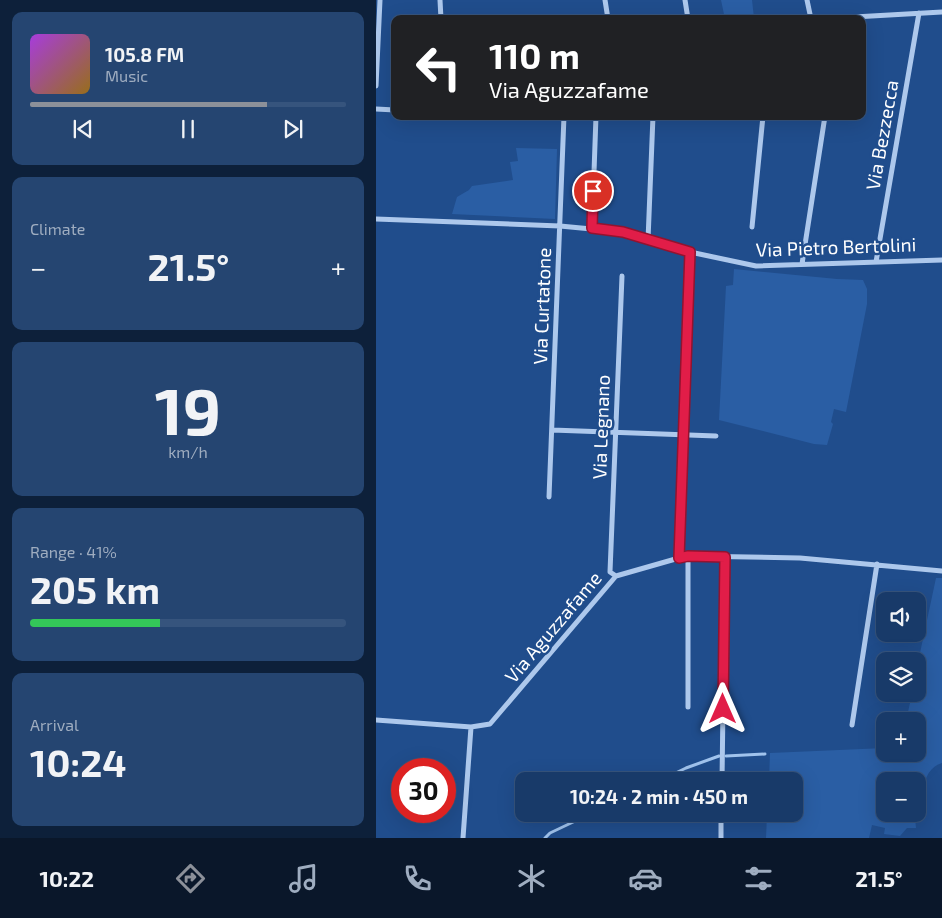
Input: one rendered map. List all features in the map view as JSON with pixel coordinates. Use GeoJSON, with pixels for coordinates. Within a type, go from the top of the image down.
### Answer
{"type":"FeatureCollection","features":[{"type":"Feature","properties":{"kind":"street"},"geometry":{"type":"LineString","coordinates":[[376,86],[380,0]]}},
{"type":"Feature","properties":{"kind":"street"},"geometry":{"type":"LineString","coordinates":[[440,0],[441,15]]}},
{"type":"Feature","properties":{"kind":"street"},"geometry":{"type":"LineString","coordinates":[[605,0],[607,15]]}},
{"type":"Feature","properties":{"kind":"street"},"geometry":{"type":"LineString","coordinates":[[685,0],[687,15]]}},
{"type":"Feature","properties":{"kind":"street"},"geometry":{"type":"LineString","coordinates":[[808,0],[810,15]]}},
{"type":"Feature","properties":{"kind":"street"},"geometry":{"type":"LineString","coordinates":[[866,17],[942,12]]}},
{"type":"Feature","properties":{"kind":"street","name":"Via Bezzecca"},"geometry":{"type":"LineString","coordinates":[[876,262],[919,13]]}},
{"type":"Feature","properties":{"kind":"street"},"geometry":{"type":"LineString","coordinates":[[376,109],[391,110]]}},
{"type":"Feature","properties":{"kind":"street","name":"Via Curtatone"},"geometry":{"type":"LineString","coordinates":[[549,497],[564,120]]}},
{"type":"Feature","properties":{"kind":"street"},"geometry":{"type":"LineString","coordinates":[[592,228],[596,120]]}},
{"type":"Feature","properties":{"kind":"street"},"geometry":{"type":"LineString","coordinates":[[648,240],[653,120]]}},
{"type":"Feature","properties":{"kind":"street"},"geometry":{"type":"LineString","coordinates":[[752,227],[762,120]]}},
{"type":"Feature","properties":{"kind":"street"},"geometry":{"type":"LineString","coordinates":[[802,264],[824,120]]}},
{"type":"Feature","properties":{"kind":"street","name":"Via Pietro Bertolini"},"geometry":{"type":"LineString","coordinates":[[376,218],[592,228],[623,232],[690,252],[756,266],[942,260]]}},
{"type":"Feature","properties":{"kind":"street"},"geometry":{"type":"LineString","coordinates":[[679,558],[685,434],[690,252]]}},
{"type":"Feature","properties":{"kind":"street","name":"Via Legnano"},"geometry":{"type":"LineString","coordinates":[[616,576],[610,572],[622,276]]}},
{"type":"Feature","properties":{"kind":"street"},"geometry":{"type":"LineString","coordinates":[[552,430],[716,436]]}},
{"type":"Feature","properties":{"kind":"street"},"geometry":{"type":"LineString","coordinates":[[688,556],[688,708]]}},
{"type":"Feature","properties":{"kind":"street","name":"Via Aguzzafame"},"geometry":{"type":"LineString","coordinates":[[376,720],[471,726],[490,724],[616,576],[679,558],[688,556],[800,558],[942,571]]}},
{"type":"Feature","properties":{"kind":"street"},"geometry":{"type":"LineString","coordinates":[[722,772],[725,557]]}},
{"type":"Feature","properties":{"kind":"street"},"geometry":{"type":"LineString","coordinates":[[852,725],[877,564]]}},
{"type":"Feature","properties":{"kind":"street"},"geometry":{"type":"LineString","coordinates":[[463,838],[471,726]]}},
{"type":"Feature","properties":{"kind":"street"},"geometry":{"type":"LineString","coordinates":[[720,838],[721,822]]}},
{"type":"Feature","properties":{"kind":"shaded area"},"geometry":{"type":"Polygon","coordinates":[[[721,0],[752,0],[754,15],[724,15],[721,0]]]}},
{"type":"Feature","properties":{"kind":"shaded area"},"geometry":{"type":"Polygon","coordinates":[[[516,148],[557,149],[555,219],[452,214],[457,197],[472,186],[513,180],[510,162],[518,161],[516,148]]]}},
{"type":"Feature","properties":{"kind":"shaded area"},"geometry":{"type":"Polygon","coordinates":[[[734,269],[863,280],[867,289],[867,304],[846,412],[834,409],[831,422],[833,424],[827,445],[814,444],[719,420],[726,286],[733,285],[734,269]]]}},
{"type":"Feature","properties":{"kind":"shaded area"},"geometry":{"type":"Polygon","coordinates":[[[936,578],[942,578],[942,763],[934,767],[926,778],[926,772],[876,772],[876,822],[915,822],[916,828],[907,828],[900,836],[884,834],[885,828],[872,825],[869,838],[766,838],[767,822],[803,822],[803,772],[769,772],[770,753],[876,748],[876,762],[926,762],[926,712],[908,712],[910,702],[926,702],[926,652],[920,652],[922,642],[926,642],[926,625],[936,578]]]}},
{"type":"Feature","properties":{"kind":"waterway"},"geometry":{"type":"LineString","coordinates":[[726,756],[765,754]]}},
{"type":"Feature","properties":{"kind":"waterway"},"geometry":{"type":"LineString","coordinates":[[678,772],[719,756]]}},
{"type":"Feature","properties":{"kind":"waterway"},"geometry":{"type":"LineString","coordinates":[[545,838],[550,833],[573,822]]}},
{"type":"Feature","properties":{"kind":"route"},"geometry":{"type":"LineString","coordinates":[[593,191],[592,228],[623,232],[690,252],[685,434],[679,558],[688,556],[725,557],[723,709]]}}]}
